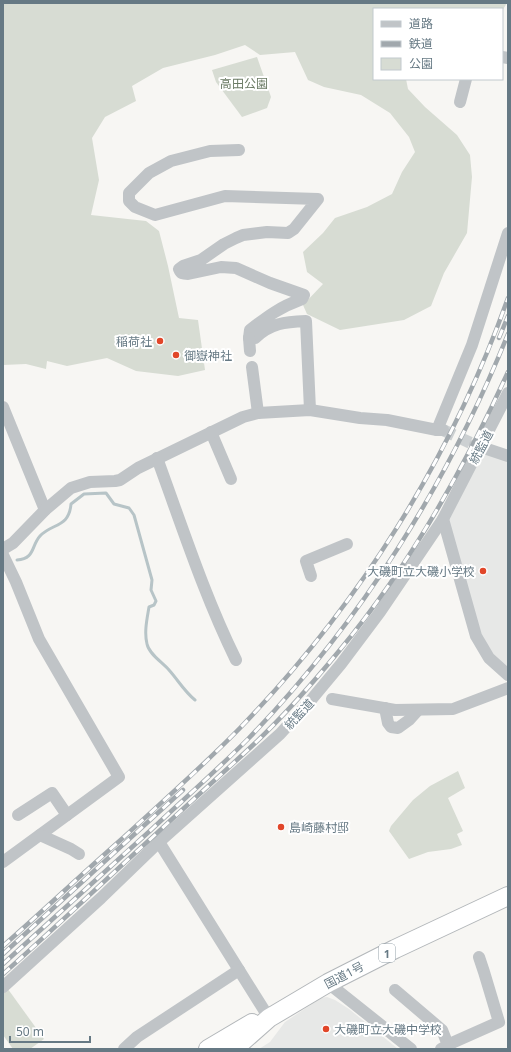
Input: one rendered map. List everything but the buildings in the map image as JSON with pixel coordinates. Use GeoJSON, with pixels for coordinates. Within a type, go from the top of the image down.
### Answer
{"type":"FeatureCollection","features":[{"type":"Feature","properties":{"kind":"highway","name":"国道1号"},"geometry":{"type":"LineString","coordinates":[[208,1049],[250,1024],[266,1012],[508,896]]}},
{"type":"Feature","properties":{"kind":"highway","name":"国道1号"},"geometry":{"type":"LineString","coordinates":[[234,1049],[266,1012]]}},
{"type":"Feature","properties":{"kind":"street"},"geometry":{"type":"LineString","coordinates":[[460,102],[466,80]]}},
{"type":"Feature","properties":{"kind":"street"},"geometry":{"type":"LineString","coordinates":[[239,150],[210,151],[171,161],[149,173],[130,193],[129,201],[135,207],[155,215],[224,196],[318,199],[294,229],[288,233],[267,232],[243,235],[224,244],[201,260],[182,266],[179,270],[180,272],[188,274],[221,267],[236,268],[270,283],[304,295],[302,299],[284,306],[250,330],[250,351]]}},
{"type":"Feature","properties":{"kind":"street"},"geometry":{"type":"LineString","coordinates":[[3,549],[13,543],[45,510],[71,488],[90,482],[120,480],[157,458],[243,417],[258,413],[310,410],[360,418],[386,420],[440,430],[472,345],[508,233]]}},
{"type":"Feature","properties":{"kind":"street"},"geometry":{"type":"LineString","coordinates":[[249,338],[255,338],[260,333],[278,323],[306,321],[310,410]]}},
{"type":"Feature","properties":{"kind":"street"},"geometry":{"type":"LineString","coordinates":[[252,367],[258,413]]}},
{"type":"Feature","properties":{"kind":"street","name":"統監道"},"geometry":{"type":"LineString","coordinates":[[3,987],[101,898],[159,842],[280,734],[311,700],[341,664],[380,612],[443,519],[478,447],[508,393]]}},
{"type":"Feature","properties":{"kind":"street"},"geometry":{"type":"LineString","coordinates":[[3,407],[45,510]]}},
{"type":"Feature","properties":{"kind":"street"},"geometry":{"type":"LineString","coordinates":[[211,432],[231,479]]}},
{"type":"Feature","properties":{"kind":"street"},"geometry":{"type":"LineString","coordinates":[[478,447],[508,456]]}},
{"type":"Feature","properties":{"kind":"street"},"geometry":{"type":"LineString","coordinates":[[157,458],[200,579],[219,625],[236,660]]}},
{"type":"Feature","properties":{"kind":"street"},"geometry":{"type":"LineString","coordinates":[[443,519],[476,636],[489,658],[508,675]]}},
{"type":"Feature","properties":{"kind":"street"},"geometry":{"type":"LineString","coordinates":[[311,576],[306,561],[347,544]]}},
{"type":"Feature","properties":{"kind":"street"},"geometry":{"type":"LineString","coordinates":[[3,555],[16,582],[38,639],[123,780],[67,816],[3,862]]}},
{"type":"Feature","properties":{"kind":"street"},"geometry":{"type":"LineString","coordinates":[[332,699],[396,710],[453,709],[508,688]]}},
{"type":"Feature","properties":{"kind":"street"},"geometry":{"type":"LineString","coordinates":[[385,708],[388,723],[391,727],[398,728],[409,720],[418,710]]}},
{"type":"Feature","properties":{"kind":"street"},"geometry":{"type":"LineString","coordinates":[[18,814],[52,793],[67,816]]}},
{"type":"Feature","properties":{"kind":"street"},"geometry":{"type":"LineString","coordinates":[[40,835],[79,854]]}},
{"type":"Feature","properties":{"kind":"street"},"geometry":{"type":"LineString","coordinates":[[159,842],[266,1012]]}},
{"type":"Feature","properties":{"kind":"street"},"geometry":{"type":"LineString","coordinates":[[395,990],[442,1030],[445,1047],[499,1022],[478,957]]}},
{"type":"Feature","properties":{"kind":"street"},"geometry":{"type":"LineString","coordinates":[[124,1049],[137,1037],[239,970]]}},
{"type":"Feature","properties":{"kind":"street"},"geometry":{"type":"LineString","coordinates":[[328,983],[412,1049]]}},
{"type":"Feature","properties":{"kind":"shaded area","name":"大磯町立大磯小学校"},"geometry":{"type":"Polygon","coordinates":[[[481,448],[508,456],[508,675],[489,658],[443,519],[481,448]]]}},
{"type":"Feature","properties":{"kind":"shaded area","name":"大磯町立大磯中学校"},"geometry":{"type":"Polygon","coordinates":[[[327,997],[349,1009],[398,1049],[259,1049],[270,1042],[285,1022],[321,998],[327,997]]]}},
{"type":"Feature","properties":{"kind":"green space"},"geometry":{"type":"Polygon","coordinates":[[[3,3],[507,3],[503,9],[503,8],[373,8],[373,80],[406,80],[408,89],[425,107],[457,135],[470,155],[472,177],[467,233],[444,273],[431,306],[404,320],[340,330],[307,314],[303,305],[323,284],[307,272],[303,252],[323,233],[335,218],[367,207],[392,194],[402,172],[415,152],[409,137],[390,113],[361,95],[324,87],[308,80],[295,52],[260,55],[245,45],[215,55],[163,68],[132,86],[136,101],[105,117],[92,138],[99,180],[91,215],[146,221],[159,231],[179,318],[198,320],[205,370],[178,376],[136,371],[107,358],[67,366],[47,361],[46,369],[26,364],[3,365],[3,3]]]}},
{"type":"Feature","properties":{"kind":"green space","name":"高田公園"},"geometry":{"type":"Polygon","coordinates":[[[257,57],[271,97],[267,108],[242,117],[216,82],[212,70],[257,57]]]}},
{"type":"Feature","properties":{"kind":"green space"},"geometry":{"type":"Polygon","coordinates":[[[458,771],[465,788],[448,798],[463,831],[457,834],[462,845],[451,849],[428,852],[409,859],[389,831],[391,826],[413,800],[430,786],[458,771]]]}},
{"type":"Feature","properties":{"kind":"green space"},"geometry":{"type":"Polygon","coordinates":[[[5,985],[44,1039],[30,1049],[13,1049],[3,1035],[3,987],[5,985]]]}},
{"type":"Feature","properties":{"kind":"waterway"},"geometry":{"type":"LineString","coordinates":[[17,560],[23,559],[30,555],[40,536],[63,521],[70,512],[71,504],[84,494],[106,493],[114,504],[129,508],[134,515],[152,580],[151,590],[156,601],[154,605],[149,607],[147,616],[146,635],[148,648],[195,700]]}},
{"type":"Feature","properties":{"kind":"tunnel"},"geometry":{"type":"LineString","coordinates":[[443,430],[475,445]]}},
{"type":"Feature","properties":{"kind":"railway"},"geometry":{"type":"LineString","coordinates":[[3,946],[168,797],[226,742],[283,681],[324,632],[362,581],[397,528],[429,473],[459,416],[485,358],[508,298]]}},
{"type":"Feature","properties":{"kind":"railway"},"geometry":{"type":"LineString","coordinates":[[499,338],[508,316]]}},
{"type":"Feature","properties":{"kind":"railway"},"geometry":{"type":"LineString","coordinates":[[3,964],[236,751],[289,694],[327,648],[364,599],[398,549],[429,497],[458,444],[508,334]]}},
{"type":"Feature","properties":{"kind":"railway"},"geometry":{"type":"LineString","coordinates":[[3,974],[253,745],[287,711],[329,663],[364,619],[411,552],[473,445],[508,372]]}},
{"type":"Feature","properties":{"kind":"railway"},"geometry":{"type":"LineString","coordinates":[[3,954],[183,790]]}},
{"type":"Feature","properties":{"kind":"place","name":"稲荷社"},"geometry":{"type":"Point","coordinates":[160,341]}},
{"type":"Feature","properties":{"kind":"place","name":"御嶽神社"},"geometry":{"type":"Point","coordinates":[176,355]}},
{"type":"Feature","properties":{"kind":"place","name":"大磯町立大磯小学校"},"geometry":{"type":"Point","coordinates":[483,571]}},
{"type":"Feature","properties":{"kind":"place","name":"島崎藤村邸"},"geometry":{"type":"Point","coordinates":[281,827]}},
{"type":"Feature","properties":{"kind":"place","name":"大磯町立大磯中学校"},"geometry":{"type":"Point","coordinates":[326,1029]}}]}
